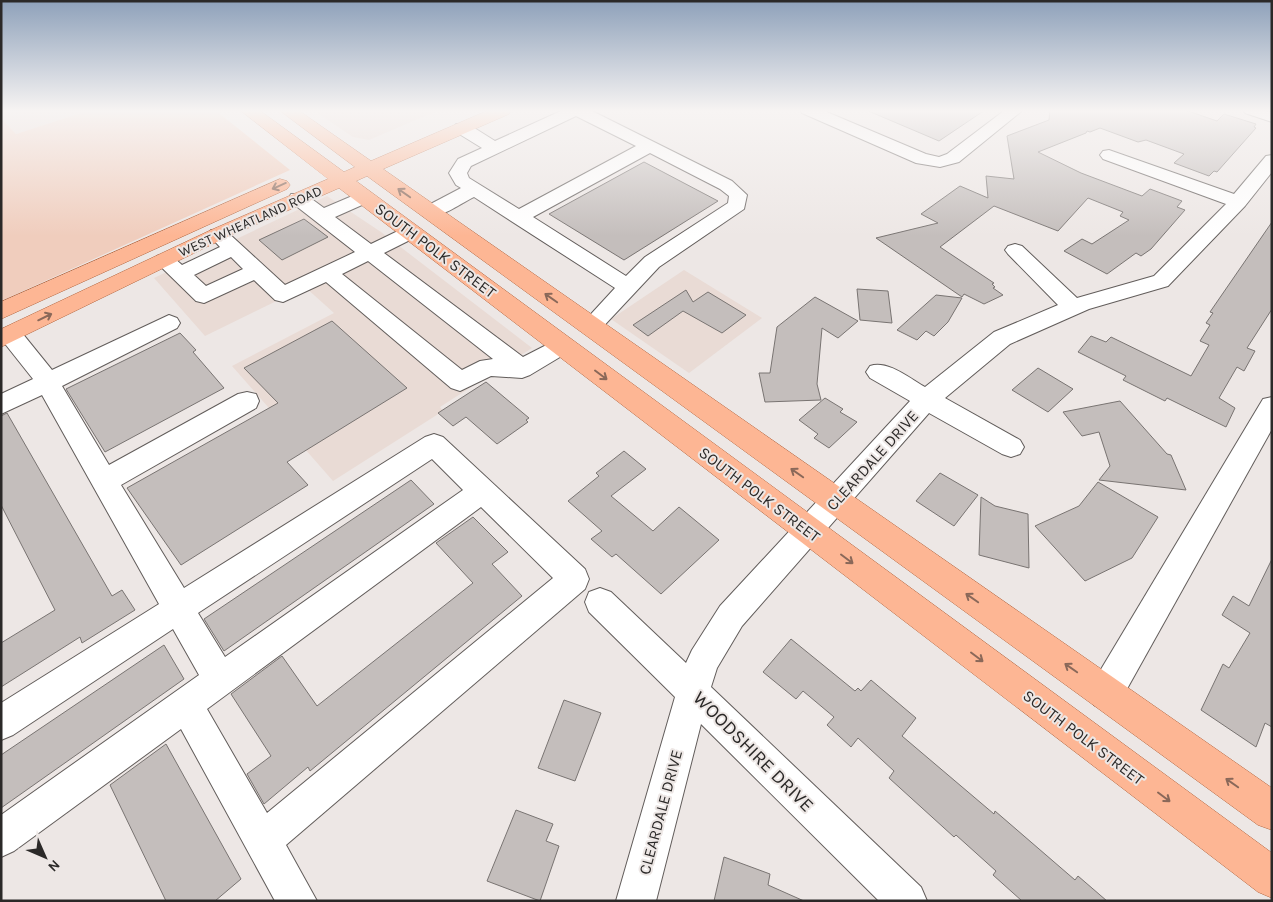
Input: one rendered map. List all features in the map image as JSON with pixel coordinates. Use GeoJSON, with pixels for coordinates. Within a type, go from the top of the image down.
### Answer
{"type":"FeatureCollection","features":[{"type":"Feature","properties":{"kind":"main road","name":"SOUTH POLK STREET"},"geometry":{"type":"LineString","coordinates":[[284,152],[307,179],[341,180],[1272,878]]}},
{"type":"Feature","properties":{"kind":"main road","name":"SOUTH POLK STREET"},"geometry":{"type":"LineString","coordinates":[[353,152],[430,212],[1272,811]]}},
{"type":"Feature","properties":{"kind":"main road","name":"WEST WHEATLAND ROAD"},"geometry":{"type":"LineString","coordinates":[[1,311],[307,179],[382,152]]}},
{"type":"Feature","properties":{"kind":"main road","name":"WEST WHEATLAND ROAD"},"geometry":{"type":"LineString","coordinates":[[4,331],[172,267],[218,234],[307,179],[341,180],[362,158]]}},
{"type":"Feature","properties":{"kind":"main road"},"geometry":{"type":"LineString","coordinates":[[562,345],[591,326]]}},
{"type":"Feature","properties":{"kind":"street"},"geometry":{"type":"LineString","coordinates":[[486,152],[464,163],[458,173],[462,181],[628,286]]}},
{"type":"Feature","properties":{"kind":"street"},"geometry":{"type":"LineString","coordinates":[[519,217],[639,152]]}},
{"type":"Feature","properties":{"kind":"street"},"geometry":{"type":"LineString","coordinates":[[591,326],[652,262],[737,205],[738,195],[726,185],[662,152]]}},
{"type":"Feature","properties":{"kind":"street"},"geometry":{"type":"LineString","coordinates":[[906,152],[922,159],[940,162],[953,158],[961,152]]}},
{"type":"Feature","properties":{"kind":"street"},"geometry":{"type":"LineString","coordinates":[[1109,156],[1238,202]]}},
{"type":"Feature","properties":{"kind":"street","name":"CLEARDALE DRIVE"},"geometry":{"type":"LineString","coordinates":[[636,901],[693,691],[703,662],[731,616],[808,530],[837,501],[926,400],[1002,338],[1072,307],[1161,281],[1238,202],[1272,160]]}},
{"type":"Feature","properties":{"kind":"street"},"geometry":{"type":"LineString","coordinates":[[307,179],[322,216],[522,369]]}},
{"type":"Feature","properties":{"kind":"street"},"geometry":{"type":"LineString","coordinates":[[430,212],[474,189]]}},
{"type":"Feature","properties":{"kind":"street"},"geometry":{"type":"LineString","coordinates":[[322,216],[364,197]]}},
{"type":"Feature","properties":{"kind":"street"},"geometry":{"type":"LineString","coordinates":[[218,234],[283,294],[410,232]]}},
{"type":"Feature","properties":{"kind":"street"},"geometry":{"type":"LineString","coordinates":[[172,267],[234,248]]}},
{"type":"Feature","properties":{"kind":"street"},"geometry":{"type":"LineString","coordinates":[[1015,250],[1072,307]]}},
{"type":"Feature","properties":{"kind":"street"},"geometry":{"type":"LineString","coordinates":[[172,267],[204,296],[257,270]]}},
{"type":"Feature","properties":{"kind":"street"},"geometry":{"type":"LineString","coordinates":[[328,272],[460,382],[488,366],[522,369],[562,345]]}},
{"type":"Feature","properties":{"kind":"street"},"geometry":{"type":"LineString","coordinates":[[1,404],[169,323]]}},
{"type":"Feature","properties":{"kind":"street"},"geometry":{"type":"LineString","coordinates":[[4,331],[47,382],[220,680]]}},
{"type":"Feature","properties":{"kind":"street"},"geometry":{"type":"LineString","coordinates":[[878,372],[1011,447]]}},
{"type":"Feature","properties":{"kind":"street"},"geometry":{"type":"LineString","coordinates":[[104,481],[247,401]]}},
{"type":"Feature","properties":{"kind":"street"},"geometry":{"type":"LineString","coordinates":[[1106,693],[1272,406]]}},
{"type":"Feature","properties":{"kind":"street"},"geometry":{"type":"LineString","coordinates":[[1,723],[434,444],[574,579],[262,841]]}},
{"type":"Feature","properties":{"kind":"street"},"geometry":{"type":"LineString","coordinates":[[1,838],[482,491]]}},
{"type":"Feature","properties":{"kind":"street","name":"WOODSHIRE DRIVE"},"geometry":{"type":"LineString","coordinates":[[600,602],[693,691],[892,894]]}},
{"type":"Feature","properties":{"kind":"street"},"geometry":{"type":"LineString","coordinates":[[186,705],[297,901]]}},
{"type":"Feature","properties":{"kind":"shaded area"},"geometry":{"type":"Polygon","coordinates":[[[1,152],[268,152],[290,170],[1,301],[1,152]]]}},
{"type":"Feature","properties":{"kind":"shaded area"},"geometry":{"type":"Polygon","coordinates":[[[327,196],[381,232],[532,348],[440,407],[443,411],[333,481],[232,366],[334,313],[305,287],[205,336],[154,278],[327,196]]]}},
{"type":"Feature","properties":{"kind":"shaded area"},"geometry":{"type":"Polygon","coordinates":[[[684,270],[762,318],[689,373],[611,319],[684,270]]]}},
{"type":"Feature","properties":{"kind":"building"},"geometry":{"type":"Polygon","coordinates":[[[1010,152],[1038,152],[1081,173],[1142,196],[1150,189],[1182,201],[1177,207],[1185,210],[1151,249],[1141,256],[1136,253],[1107,274],[1064,251],[1082,239],[1092,244],[1129,220],[1120,216],[1123,212],[1088,198],[1058,231],[994,206],[940,247],[994,283],[992,284],[995,287],[993,288],[1003,295],[984,304],[964,294],[962,297],[876,238],[938,223],[921,214],[960,186],[988,198],[986,176],[1014,179],[1010,152]]]}},
{"type":"Feature","properties":{"kind":"building"},"geometry":{"type":"Polygon","coordinates":[[[1179,152],[1235,152],[1217,172],[1214,171],[1209,176],[1174,163],[1184,154],[1179,152]]]}},
{"type":"Feature","properties":{"kind":"building"},"geometry":{"type":"Polygon","coordinates":[[[644,162],[718,201],[624,260],[549,214],[644,162]]]}},
{"type":"Feature","properties":{"kind":"building"},"geometry":{"type":"Polygon","coordinates":[[[304,219],[328,237],[282,260],[259,240],[304,219]]]}},
{"type":"Feature","properties":{"kind":"building"},"geometry":{"type":"Polygon","coordinates":[[[1272,222],[1272,309],[1247,348],[1255,351],[1244,371],[1237,367],[1219,398],[1235,408],[1226,427],[1167,398],[1165,401],[1123,380],[1126,376],[1078,352],[1091,336],[1106,342],[1111,337],[1191,376],[1209,345],[1200,341],[1210,325],[1206,323],[1213,313],[1210,312],[1272,222]]]}},
{"type":"Feature","properties":{"kind":"building"},"geometry":{"type":"Polygon","coordinates":[[[857,289],[888,291],[892,323],[860,320],[857,289]]]}},
{"type":"Feature","properties":{"kind":"building"},"geometry":{"type":"Polygon","coordinates":[[[686,290],[693,302],[708,292],[746,315],[722,333],[683,311],[648,336],[633,325],[686,290]]]}},
{"type":"Feature","properties":{"kind":"building"},"geometry":{"type":"Polygon","coordinates":[[[936,295],[962,298],[948,322],[934,336],[926,331],[917,340],[897,330],[936,295]]]}},
{"type":"Feature","properties":{"kind":"building"},"geometry":{"type":"Polygon","coordinates":[[[815,297],[858,321],[838,338],[822,328],[817,384],[821,400],[765,402],[759,373],[770,373],[777,327],[815,297]]]}},
{"type":"Feature","properties":{"kind":"building"},"geometry":{"type":"Polygon","coordinates":[[[332,321],[407,388],[287,462],[308,485],[181,565],[127,488],[278,403],[244,368],[332,321]]]}},
{"type":"Feature","properties":{"kind":"building"},"geometry":{"type":"Polygon","coordinates":[[[180,333],[196,350],[193,352],[224,388],[105,452],[66,389],[180,333]]]}},
{"type":"Feature","properties":{"kind":"building"},"geometry":{"type":"Polygon","coordinates":[[[1038,368],[1073,389],[1048,412],[1012,390],[1038,368]]]}},
{"type":"Feature","properties":{"kind":"building"},"geometry":{"type":"Polygon","coordinates":[[[486,382],[529,418],[526,420],[528,422],[497,444],[466,417],[453,426],[438,413],[486,382]]]}},
{"type":"Feature","properties":{"kind":"building"},"geometry":{"type":"Polygon","coordinates":[[[825,398],[843,409],[840,412],[857,422],[829,448],[814,438],[818,434],[799,420],[825,398]]]}},
{"type":"Feature","properties":{"kind":"building"},"geometry":{"type":"Polygon","coordinates":[[[1120,401],[1167,454],[1171,455],[1186,490],[1099,480],[1110,466],[1099,432],[1082,436],[1063,412],[1120,401]]]}},
{"type":"Feature","properties":{"kind":"building"},"geometry":{"type":"Polygon","coordinates":[[[7,413],[112,596],[122,590],[135,610],[82,643],[80,637],[1,687],[1,643],[55,610],[1,505],[1,416],[7,413]]]}},
{"type":"Feature","properties":{"kind":"building"},"geometry":{"type":"Polygon","coordinates":[[[624,451],[646,469],[611,496],[653,531],[679,507],[719,540],[661,594],[616,554],[612,557],[591,539],[602,531],[568,501],[599,476],[596,473],[624,451]]]}},
{"type":"Feature","properties":{"kind":"building"},"geometry":{"type":"Polygon","coordinates":[[[940,473],[978,495],[954,526],[916,501],[940,473]]]}},
{"type":"Feature","properties":{"kind":"building"},"geometry":{"type":"Polygon","coordinates":[[[411,480],[434,504],[224,651],[204,619],[411,480]]]}},
{"type":"Feature","properties":{"kind":"building"},"geometry":{"type":"Polygon","coordinates":[[[1098,482],[1158,517],[1132,558],[1085,581],[1035,526],[1079,506],[1098,482]]]}},
{"type":"Feature","properties":{"kind":"building"},"geometry":{"type":"Polygon","coordinates":[[[981,497],[995,506],[1028,514],[1029,568],[979,555],[981,497]]]}},
{"type":"Feature","properties":{"kind":"building"},"geometry":{"type":"Polygon","coordinates":[[[473,517],[508,552],[492,564],[522,596],[310,771],[308,767],[264,804],[247,774],[271,756],[231,694],[282,656],[317,706],[473,583],[436,543],[473,517]]]}},
{"type":"Feature","properties":{"kind":"building"},"geometry":{"type":"Polygon","coordinates":[[[1272,559],[1272,727],[1265,723],[1256,747],[1201,710],[1223,664],[1229,668],[1250,633],[1222,615],[1233,596],[1249,606],[1272,559]]]}},
{"type":"Feature","properties":{"kind":"building"},"geometry":{"type":"Polygon","coordinates":[[[791,639],[855,691],[858,688],[861,691],[871,680],[916,718],[902,736],[994,814],[995,811],[1075,880],[1078,876],[1107,901],[1022,901],[993,875],[996,871],[956,835],[954,837],[889,778],[894,771],[858,738],[851,747],[827,725],[834,717],[803,691],[796,699],[763,672],[791,639]]]}},
{"type":"Feature","properties":{"kind":"building"},"geometry":{"type":"Polygon","coordinates":[[[164,645],[184,679],[1,808],[1,755],[164,645]]]}},
{"type":"Feature","properties":{"kind":"building"},"geometry":{"type":"Polygon","coordinates":[[[564,700],[601,713],[575,781],[538,768],[564,700]]]}},
{"type":"Feature","properties":{"kind":"building"},"geometry":{"type":"Polygon","coordinates":[[[166,744],[241,879],[215,901],[166,901],[110,785],[166,744]]]}},
{"type":"Feature","properties":{"kind":"building"},"geometry":{"type":"Polygon","coordinates":[[[516,810],[553,824],[546,841],[559,846],[540,901],[487,881],[516,810]]]}},
{"type":"Feature","properties":{"kind":"building"},"geometry":{"type":"Polygon","coordinates":[[[724,857],[770,874],[768,885],[804,901],[714,901],[724,857]]]}}]}
